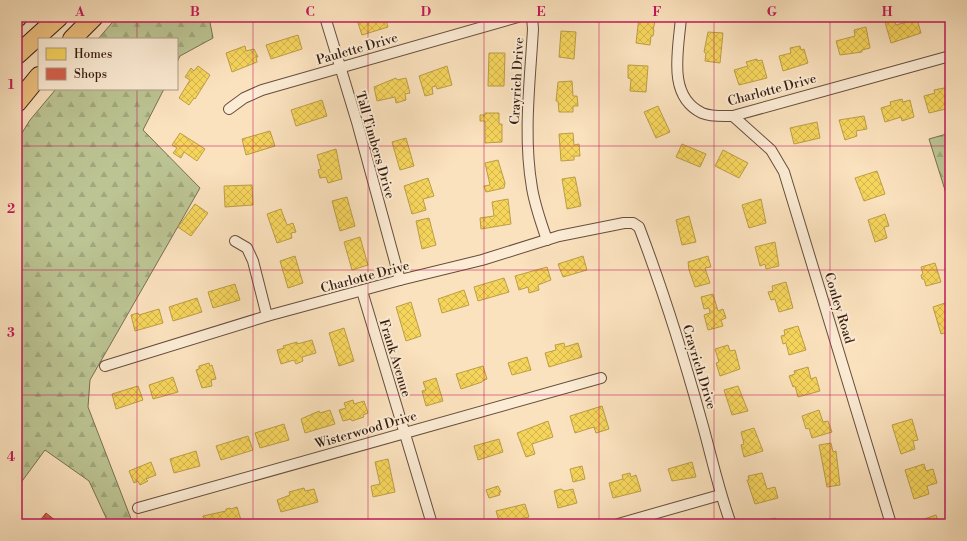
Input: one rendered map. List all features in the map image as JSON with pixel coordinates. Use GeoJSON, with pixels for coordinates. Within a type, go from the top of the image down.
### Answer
{"type":"FeatureCollection","features":[{"type":"Feature","properties":{"kind":"highway"},"geometry":{"type":"LineString","coordinates":[[17,55],[59,17]]}},
{"type":"Feature","properties":{"kind":"highway"},"geometry":{"type":"LineString","coordinates":[[73,38],[94,17]]}},
{"type":"Feature","properties":{"kind":"highway"},"geometry":{"type":"LineString","coordinates":[[17,103],[38,77]]}},
{"type":"Feature","properties":{"kind":"street","name":"Tall Timbers Drive"},"geometry":{"type":"LineString","coordinates":[[326,17],[339,67],[357,122],[400,280]]}},
{"type":"Feature","properties":{"kind":"street","name":"Paulette Drive"},"geometry":{"type":"LineString","coordinates":[[229,109],[244,98],[262,90],[518,17]]}},
{"type":"Feature","properties":{"kind":"street","name":"Crayrich Drive"},"geometry":{"type":"LineString","coordinates":[[532,17],[533,30],[528,127],[529,160],[532,188],[547,240]]}},
{"type":"Feature","properties":{"kind":"street","name":"Charlotte Drive"},"geometry":{"type":"LineString","coordinates":[[681,17],[677,71],[678,85],[684,96],[702,113],[733,116],[950,56]]}},
{"type":"Feature","properties":{"kind":"street","name":"Conley Road"},"geometry":{"type":"LineString","coordinates":[[733,116],[771,150],[784,172],[891,524]]}},
{"type":"Feature","properties":{"kind":"street","name":"Charlotte Drive"},"geometry":{"type":"LineString","coordinates":[[105,366],[267,316],[400,280],[482,260],[547,240],[581,231],[624,223],[633,223]]}},
{"type":"Feature","properties":{"kind":"street","name":"Crayrich Drive"},"geometry":{"type":"LineString","coordinates":[[633,223],[639,227],[661,286],[702,420],[720,495],[731,524]]}},
{"type":"Feature","properties":{"kind":"street"},"geometry":{"type":"LineString","coordinates":[[235,241],[247,248],[253,261],[267,316]]}},
{"type":"Feature","properties":{"kind":"street","name":"Frank Avenue"},"geometry":{"type":"LineString","coordinates":[[362,291],[432,524]]}},
{"type":"Feature","properties":{"kind":"street","name":"Wisterwood Drive"},"geometry":{"type":"LineString","coordinates":[[138,508],[601,378]]}},
{"type":"Feature","properties":{"kind":"street"},"geometry":{"type":"LineString","coordinates":[[618,524],[720,495]]}},
{"type":"Feature","properties":{"kind":"green space"},"geometry":{"type":"Polygon","coordinates":[[[117,17],[209,17],[213,38],[180,56],[178,60],[178,38],[99,38],[117,17]]]}},
{"type":"Feature","properties":{"kind":"green space"},"geometry":{"type":"Polygon","coordinates":[[[55,90],[163,90],[143,130],[200,188],[90,380],[88,407],[133,524],[109,524],[89,481],[45,450],[17,488],[17,141],[30,120],[55,90]]]}},
{"type":"Feature","properties":{"kind":"green space"},"geometry":{"type":"Polygon","coordinates":[[[950,133],[950,206],[929,139],[950,133]]]}},
{"type":"Feature","properties":{"kind":"building: Homes"},"geometry":{"type":"Polygon","coordinates":[[[366,17],[385,17],[388,27],[362,35],[357,20],[366,17]]]}},
{"type":"Feature","properties":{"kind":"building: Homes"},"geometry":{"type":"Polygon","coordinates":[[[406,17],[421,17],[408,21],[406,17]]]}},
{"type":"Feature","properties":{"kind":"building: Homes"},"geometry":{"type":"Polygon","coordinates":[[[639,17],[656,17],[650,45],[636,43],[639,17]]]}},
{"type":"Feature","properties":{"kind":"building: Homes"},"geometry":{"type":"Polygon","coordinates":[[[917,19],[921,33],[891,43],[885,22],[894,20],[896,25],[917,19]]]}},
{"type":"Feature","properties":{"kind":"building: Homes"},"geometry":{"type":"Polygon","coordinates":[[[866,27],[870,48],[862,50],[862,52],[840,55],[836,41],[855,36],[854,30],[866,27]]]}},
{"type":"Feature","properties":{"kind":"building: Homes"},"geometry":{"type":"Polygon","coordinates":[[[561,31],[576,32],[574,59],[559,57],[561,31]]]}},
{"type":"Feature","properties":{"kind":"building: Homes"},"geometry":{"type":"Polygon","coordinates":[[[708,32],[723,33],[720,63],[705,61],[706,53],[704,52],[708,32]]]}},
{"type":"Feature","properties":{"kind":"building: Homes"},"geometry":{"type":"Polygon","coordinates":[[[298,35],[302,49],[271,59],[266,45],[298,35]]]}},
{"type":"Feature","properties":{"kind":"building: Homes"},"geometry":{"type":"Polygon","coordinates":[[[245,46],[246,51],[254,49],[258,57],[256,57],[257,62],[232,72],[226,53],[245,46]]]}},
{"type":"Feature","properties":{"kind":"building: Homes"},"geometry":{"type":"Polygon","coordinates":[[[800,46],[801,50],[804,49],[808,63],[783,71],[779,56],[791,53],[790,48],[800,46]]]}},
{"type":"Feature","properties":{"kind":"building: Homes"},"geometry":{"type":"Polygon","coordinates":[[[489,53],[505,53],[504,86],[488,86],[489,53]]]}},
{"type":"Feature","properties":{"kind":"building: Homes"},"geometry":{"type":"Polygon","coordinates":[[[757,59],[757,61],[762,60],[767,78],[739,85],[734,70],[748,66],[746,62],[757,59]]]}},
{"type":"Feature","properties":{"kind":"building: Homes"},"geometry":{"type":"Polygon","coordinates":[[[628,65],[648,66],[646,92],[630,91],[631,79],[628,78],[628,65]]]}},
{"type":"Feature","properties":{"kind":"building: Homes"},"geometry":{"type":"Polygon","coordinates":[[[198,66],[210,75],[195,99],[194,98],[189,105],[179,98],[190,80],[185,77],[191,68],[194,71],[198,66]]]}},
{"type":"Feature","properties":{"kind":"building: Homes"},"geometry":{"type":"Polygon","coordinates":[[[447,66],[452,85],[437,89],[436,86],[432,87],[433,94],[425,96],[419,76],[447,66]]]}},
{"type":"Feature","properties":{"kind":"building: Homes"},"geometry":{"type":"Polygon","coordinates":[[[396,78],[397,80],[406,78],[410,93],[405,94],[406,100],[396,103],[395,97],[377,101],[374,87],[396,78]]]}},
{"type":"Feature","properties":{"kind":"building: Homes"},"geometry":{"type":"Polygon","coordinates":[[[572,81],[573,96],[577,96],[578,106],[573,106],[573,112],[559,112],[558,101],[556,101],[558,82],[572,81]]]}},
{"type":"Feature","properties":{"kind":"building: Homes"},"geometry":{"type":"Polygon","coordinates":[[[949,87],[950,108],[929,113],[924,96],[935,93],[934,90],[949,87]]]}},
{"type":"Feature","properties":{"kind":"building: Homes"},"geometry":{"type":"Polygon","coordinates":[[[902,99],[903,102],[910,100],[914,117],[902,121],[901,117],[885,122],[881,108],[891,105],[890,102],[902,99]]]}},
{"type":"Feature","properties":{"kind":"building: Homes"},"geometry":{"type":"Polygon","coordinates":[[[322,100],[327,116],[296,126],[291,110],[322,100]]]}},
{"type":"Feature","properties":{"kind":"building: Homes"},"geometry":{"type":"Polygon","coordinates":[[[658,106],[670,132],[656,138],[644,112],[658,106]]]}},
{"type":"Feature","properties":{"kind":"building: Homes"},"geometry":{"type":"Polygon","coordinates":[[[485,113],[499,113],[499,124],[502,124],[502,142],[485,143],[485,121],[480,121],[480,115],[485,115],[485,113]]]}},
{"type":"Feature","properties":{"kind":"building: Homes"},"geometry":{"type":"Polygon","coordinates":[[[864,116],[867,129],[856,131],[857,136],[845,140],[839,120],[864,116]]]}},
{"type":"Feature","properties":{"kind":"building: Homes"},"geometry":{"type":"Polygon","coordinates":[[[817,122],[820,138],[794,144],[790,128],[817,122]]]}},
{"type":"Feature","properties":{"kind":"building: Homes"},"geometry":{"type":"Polygon","coordinates":[[[270,131],[275,146],[246,155],[242,139],[270,131]]]}},
{"type":"Feature","properties":{"kind":"building: Homes"},"geometry":{"type":"Polygon","coordinates":[[[180,133],[205,149],[197,161],[184,152],[181,158],[173,153],[177,148],[172,145],[180,133]]]}},
{"type":"Feature","properties":{"kind":"building: Homes"},"geometry":{"type":"Polygon","coordinates":[[[573,133],[574,145],[579,144],[580,156],[574,156],[574,160],[561,161],[559,134],[573,133]]]}},
{"type":"Feature","properties":{"kind":"building: Homes"},"geometry":{"type":"Polygon","coordinates":[[[406,138],[414,166],[400,170],[392,142],[406,138]]]}},
{"type":"Feature","properties":{"kind":"building: Homes"},"geometry":{"type":"Polygon","coordinates":[[[682,144],[706,154],[700,167],[676,157],[682,144]]]}},
{"type":"Feature","properties":{"kind":"building: Homes"},"geometry":{"type":"Polygon","coordinates":[[[336,149],[342,179],[328,183],[326,177],[320,178],[318,170],[321,169],[317,155],[336,149]]]}},
{"type":"Feature","properties":{"kind":"building: Homes"},"geometry":{"type":"Polygon","coordinates":[[[723,150],[748,163],[739,178],[715,166],[723,150]]]}},
{"type":"Feature","properties":{"kind":"building: Homes"},"geometry":{"type":"Polygon","coordinates":[[[498,160],[505,183],[504,188],[486,192],[484,186],[490,185],[485,163],[498,160]]]}},
{"type":"Feature","properties":{"kind":"building: Homes"},"geometry":{"type":"Polygon","coordinates":[[[877,171],[885,194],[864,201],[855,178],[877,171]]]}},
{"type":"Feature","properties":{"kind":"building: Homes"},"geometry":{"type":"Polygon","coordinates":[[[575,177],[581,206],[567,209],[562,179],[575,177]]]}},
{"type":"Feature","properties":{"kind":"building: Homes"},"geometry":{"type":"Polygon","coordinates":[[[428,178],[434,196],[423,199],[426,210],[412,214],[404,186],[428,178]]]}},
{"type":"Feature","properties":{"kind":"building: Homes"},"geometry":{"type":"Polygon","coordinates":[[[252,185],[253,205],[225,207],[224,186],[252,185]]]}},
{"type":"Feature","properties":{"kind":"building: Homes"},"geometry":{"type":"Polygon","coordinates":[[[347,197],[355,226],[340,231],[332,201],[347,197]]]}},
{"type":"Feature","properties":{"kind":"building: Homes"},"geometry":{"type":"Polygon","coordinates":[[[508,199],[511,224],[481,229],[480,218],[494,216],[492,202],[508,199]]]}},
{"type":"Feature","properties":{"kind":"building: Homes"},"geometry":{"type":"Polygon","coordinates":[[[761,199],[766,223],[749,228],[742,205],[761,199]]]}},
{"type":"Feature","properties":{"kind":"building: Homes"},"geometry":{"type":"Polygon","coordinates":[[[195,204],[208,213],[191,236],[178,227],[195,204]]]}},
{"type":"Feature","properties":{"kind":"building: Homes"},"geometry":{"type":"Polygon","coordinates":[[[281,209],[287,225],[293,223],[296,232],[291,233],[292,238],[277,243],[267,214],[281,209]]]}},
{"type":"Feature","properties":{"kind":"building: Homes"},"geometry":{"type":"Polygon","coordinates":[[[885,214],[889,226],[884,227],[887,238],[875,242],[868,220],[885,214]]]}},
{"type":"Feature","properties":{"kind":"building: Homes"},"geometry":{"type":"Polygon","coordinates":[[[689,216],[696,242],[682,245],[676,220],[689,216]]]}},
{"type":"Feature","properties":{"kind":"building: Homes"},"geometry":{"type":"Polygon","coordinates":[[[429,218],[436,245],[422,249],[416,221],[429,218]]]}},
{"type":"Feature","properties":{"kind":"building: Homes"},"geometry":{"type":"Polygon","coordinates":[[[360,237],[368,265],[352,270],[344,242],[360,237]]]}},
{"type":"Feature","properties":{"kind":"building: Homes"},"geometry":{"type":"Polygon","coordinates":[[[775,242],[779,266],[766,269],[765,264],[760,266],[755,247],[775,242]]]}},
{"type":"Feature","properties":{"kind":"building: Homes"},"geometry":{"type":"Polygon","coordinates":[[[295,256],[303,283],[288,288],[280,261],[295,256]]]}},
{"type":"Feature","properties":{"kind":"building: Homes"},"geometry":{"type":"Polygon","coordinates":[[[583,256],[587,270],[563,277],[558,264],[583,256]]]}},
{"type":"Feature","properties":{"kind":"building: Homes"},"geometry":{"type":"Polygon","coordinates":[[[708,256],[711,267],[705,268],[710,283],[695,287],[688,262],[708,256]]]}},
{"type":"Feature","properties":{"kind":"building: Homes"},"geometry":{"type":"Polygon","coordinates":[[[935,263],[941,282],[926,286],[924,279],[922,279],[921,275],[923,274],[921,267],[935,263]]]}},
{"type":"Feature","properties":{"kind":"building: Homes"},"geometry":{"type":"Polygon","coordinates":[[[547,267],[551,280],[538,285],[539,290],[529,293],[528,287],[519,290],[515,276],[547,267]]]}},
{"type":"Feature","properties":{"kind":"building: Homes"},"geometry":{"type":"Polygon","coordinates":[[[504,278],[509,292],[478,301],[474,287],[504,278]]]}},
{"type":"Feature","properties":{"kind":"building: Homes"},"geometry":{"type":"Polygon","coordinates":[[[786,282],[793,308],[779,312],[775,299],[771,300],[768,292],[773,291],[772,286],[786,282]]]}},
{"type":"Feature","properties":{"kind":"building: Homes"},"geometry":{"type":"Polygon","coordinates":[[[235,284],[240,300],[213,308],[208,292],[235,284]]]}},
{"type":"Feature","properties":{"kind":"building: Homes"},"geometry":{"type":"Polygon","coordinates":[[[464,290],[469,305],[442,313],[438,299],[464,290]]]}},
{"type":"Feature","properties":{"kind":"building: Homes"},"geometry":{"type":"Polygon","coordinates":[[[713,294],[718,311],[723,309],[726,318],[721,320],[723,326],[708,330],[704,315],[710,313],[709,308],[704,309],[701,297],[713,294]]]}},
{"type":"Feature","properties":{"kind":"building: Homes"},"geometry":{"type":"Polygon","coordinates":[[[197,298],[202,312],[173,321],[169,307],[197,298]]]}},
{"type":"Feature","properties":{"kind":"building: Homes"},"geometry":{"type":"Polygon","coordinates":[[[411,302],[421,336],[406,341],[396,307],[411,302]]]}},
{"type":"Feature","properties":{"kind":"building: Homes"},"geometry":{"type":"Polygon","coordinates":[[[948,302],[950,311],[950,331],[941,334],[933,307],[948,302]]]}},
{"type":"Feature","properties":{"kind":"building: Homes"},"geometry":{"type":"Polygon","coordinates":[[[159,309],[163,323],[135,331],[131,315],[138,313],[139,315],[159,309]]]}},
{"type":"Feature","properties":{"kind":"building: Homes"},"geometry":{"type":"Polygon","coordinates":[[[798,326],[806,350],[789,355],[786,343],[783,344],[781,336],[785,335],[784,330],[798,326]]]}},
{"type":"Feature","properties":{"kind":"building: Homes"},"geometry":{"type":"Polygon","coordinates":[[[344,328],[354,361],[339,366],[329,333],[344,328]]]}},
{"type":"Feature","properties":{"kind":"building: Homes"},"geometry":{"type":"Polygon","coordinates":[[[312,340],[316,353],[302,357],[303,361],[296,364],[294,360],[281,364],[277,350],[284,348],[283,346],[297,342],[297,344],[312,340]]]}},
{"type":"Feature","properties":{"kind":"building: Homes"},"geometry":{"type":"Polygon","coordinates":[[[564,343],[565,347],[578,343],[582,357],[549,367],[545,353],[556,350],[555,345],[564,343]]]}},
{"type":"Feature","properties":{"kind":"building: Homes"},"geometry":{"type":"Polygon","coordinates":[[[728,345],[730,351],[735,350],[740,369],[720,376],[716,363],[719,362],[715,349],[728,345]]]}},
{"type":"Feature","properties":{"kind":"building: Homes"},"geometry":{"type":"Polygon","coordinates":[[[527,357],[531,370],[512,375],[508,363],[527,357]]]}},
{"type":"Feature","properties":{"kind":"building: Homes"},"geometry":{"type":"Polygon","coordinates":[[[209,363],[210,366],[212,365],[216,379],[211,380],[212,386],[202,388],[196,370],[199,369],[199,366],[209,363]]]}},
{"type":"Feature","properties":{"kind":"building: Homes"},"geometry":{"type":"Polygon","coordinates":[[[483,366],[487,379],[461,389],[456,374],[483,366]]]}},
{"type":"Feature","properties":{"kind":"building: Homes"},"geometry":{"type":"Polygon","coordinates":[[[808,367],[811,379],[816,377],[820,391],[798,397],[795,386],[793,387],[789,376],[795,374],[794,371],[808,367]]]}},
{"type":"Feature","properties":{"kind":"building: Homes"},"geometry":{"type":"Polygon","coordinates":[[[173,377],[178,392],[153,399],[149,385],[173,377]]]}},
{"type":"Feature","properties":{"kind":"building: Homes"},"geometry":{"type":"Polygon","coordinates":[[[436,378],[443,401],[426,406],[422,391],[426,390],[423,382],[436,378]]]}},
{"type":"Feature","properties":{"kind":"building: Homes"},"geometry":{"type":"Polygon","coordinates":[[[138,386],[143,400],[116,409],[112,394],[138,386]]]}},
{"type":"Feature","properties":{"kind":"building: Homes"},"geometry":{"type":"Polygon","coordinates":[[[738,386],[748,411],[732,415],[724,390],[738,386]]]}},
{"type":"Feature","properties":{"kind":"building: Homes"},"geometry":{"type":"Polygon","coordinates":[[[353,400],[354,404],[364,401],[368,413],[363,415],[364,417],[352,421],[351,419],[343,421],[339,410],[346,408],[344,403],[353,400]]]}},
{"type":"Feature","properties":{"kind":"building: Homes"},"geometry":{"type":"Polygon","coordinates":[[[602,406],[609,429],[596,433],[594,427],[575,433],[570,416],[602,406]]]}},
{"type":"Feature","properties":{"kind":"building: Homes"},"geometry":{"type":"Polygon","coordinates":[[[330,410],[335,424],[305,433],[301,419],[319,411],[320,413],[330,410]]]}},
{"type":"Feature","properties":{"kind":"building: Homes"},"geometry":{"type":"Polygon","coordinates":[[[819,410],[823,422],[828,421],[832,432],[812,438],[809,428],[806,429],[802,416],[819,410]]]}},
{"type":"Feature","properties":{"kind":"building: Homes"},"geometry":{"type":"Polygon","coordinates":[[[912,419],[918,440],[913,441],[915,449],[901,454],[892,425],[912,419]]]}},
{"type":"Feature","properties":{"kind":"building: Homes"},"geometry":{"type":"Polygon","coordinates":[[[548,421],[553,437],[532,444],[535,454],[526,457],[517,433],[548,421]]]}},
{"type":"Feature","properties":{"kind":"building: Homes"},"geometry":{"type":"Polygon","coordinates":[[[284,424],[289,440],[260,448],[255,433],[284,424]]]}},
{"type":"Feature","properties":{"kind":"building: Homes"},"geometry":{"type":"Polygon","coordinates":[[[754,428],[763,451],[744,457],[741,445],[744,444],[741,432],[754,428]]]}},
{"type":"Feature","properties":{"kind":"building: Homes"},"geometry":{"type":"Polygon","coordinates":[[[248,436],[253,450],[221,460],[216,446],[248,436]]]}},
{"type":"Feature","properties":{"kind":"building: Homes"},"geometry":{"type":"Polygon","coordinates":[[[499,439],[503,452],[478,460],[474,446],[499,439]]]}},
{"type":"Feature","properties":{"kind":"building: Homes"},"geometry":{"type":"Polygon","coordinates":[[[831,443],[833,452],[836,451],[840,485],[827,487],[819,445],[831,443]]]}},
{"type":"Feature","properties":{"kind":"building: Homes"},"geometry":{"type":"Polygon","coordinates":[[[196,451],[200,466],[174,473],[170,459],[196,451]]]}},
{"type":"Feature","properties":{"kind":"building: Homes"},"geometry":{"type":"Polygon","coordinates":[[[388,459],[395,492],[373,497],[371,486],[380,484],[375,462],[388,459]]]}},
{"type":"Feature","properties":{"kind":"building: Homes"},"geometry":{"type":"Polygon","coordinates":[[[151,462],[156,475],[146,479],[148,481],[140,485],[138,481],[134,483],[129,471],[151,462]]]}},
{"type":"Feature","properties":{"kind":"building: Homes"},"geometry":{"type":"Polygon","coordinates":[[[692,462],[696,477],[672,481],[668,469],[692,462]]]}},
{"type":"Feature","properties":{"kind":"building: Homes"},"geometry":{"type":"Polygon","coordinates":[[[924,464],[926,471],[933,469],[937,483],[927,486],[929,494],[914,499],[905,470],[924,464]]]}},
{"type":"Feature","properties":{"kind":"building: Homes"},"geometry":{"type":"Polygon","coordinates":[[[582,466],[585,479],[573,482],[570,469],[582,466]]]}},
{"type":"Feature","properties":{"kind":"building: Homes"},"geometry":{"type":"Polygon","coordinates":[[[630,473],[631,477],[636,475],[641,491],[613,498],[609,483],[623,479],[622,475],[630,473]]]}},
{"type":"Feature","properties":{"kind":"building: Homes"},"geometry":{"type":"Polygon","coordinates":[[[762,473],[767,489],[775,487],[778,498],[755,504],[747,480],[749,480],[748,476],[762,473]]]}},
{"type":"Feature","properties":{"kind":"building: Homes"},"geometry":{"type":"Polygon","coordinates":[[[498,486],[501,492],[499,492],[500,495],[489,498],[486,490],[498,486]]]}},
{"type":"Feature","properties":{"kind":"building: Homes"},"geometry":{"type":"Polygon","coordinates":[[[304,488],[305,491],[314,489],[318,502],[281,512],[277,500],[290,495],[289,492],[304,488]]]}},
{"type":"Feature","properties":{"kind":"building: Homes"},"geometry":{"type":"Polygon","coordinates":[[[561,489],[564,491],[573,489],[577,503],[558,508],[554,491],[561,489]]]}},
{"type":"Feature","properties":{"kind":"building: Homes"},"geometry":{"type":"Polygon","coordinates":[[[525,504],[529,517],[500,524],[496,511],[525,504]]]}},
{"type":"Feature","properties":{"kind":"building: Homes"},"geometry":{"type":"Polygon","coordinates":[[[237,507],[241,520],[227,524],[205,524],[203,516],[237,507]]]}},
{"type":"Feature","properties":{"kind":"building: Homes"},"geometry":{"type":"Polygon","coordinates":[[[936,515],[939,524],[922,524],[921,520],[936,515]]]}},
{"type":"Feature","properties":{"kind":"building: Homes"},"geometry":{"type":"Polygon","coordinates":[[[775,518],[776,524],[762,524],[761,522],[775,518]]]}},
{"type":"Feature","properties":{"kind":"building: Homes"},"geometry":{"type":"Polygon","coordinates":[[[786,521],[787,524],[776,524],[786,521]]]}},
{"type":"Feature","properties":{"kind":"building: Shops"},"geometry":{"type":"Polygon","coordinates":[[[46,513],[60,524],[37,524],[46,513]]]}}]}
